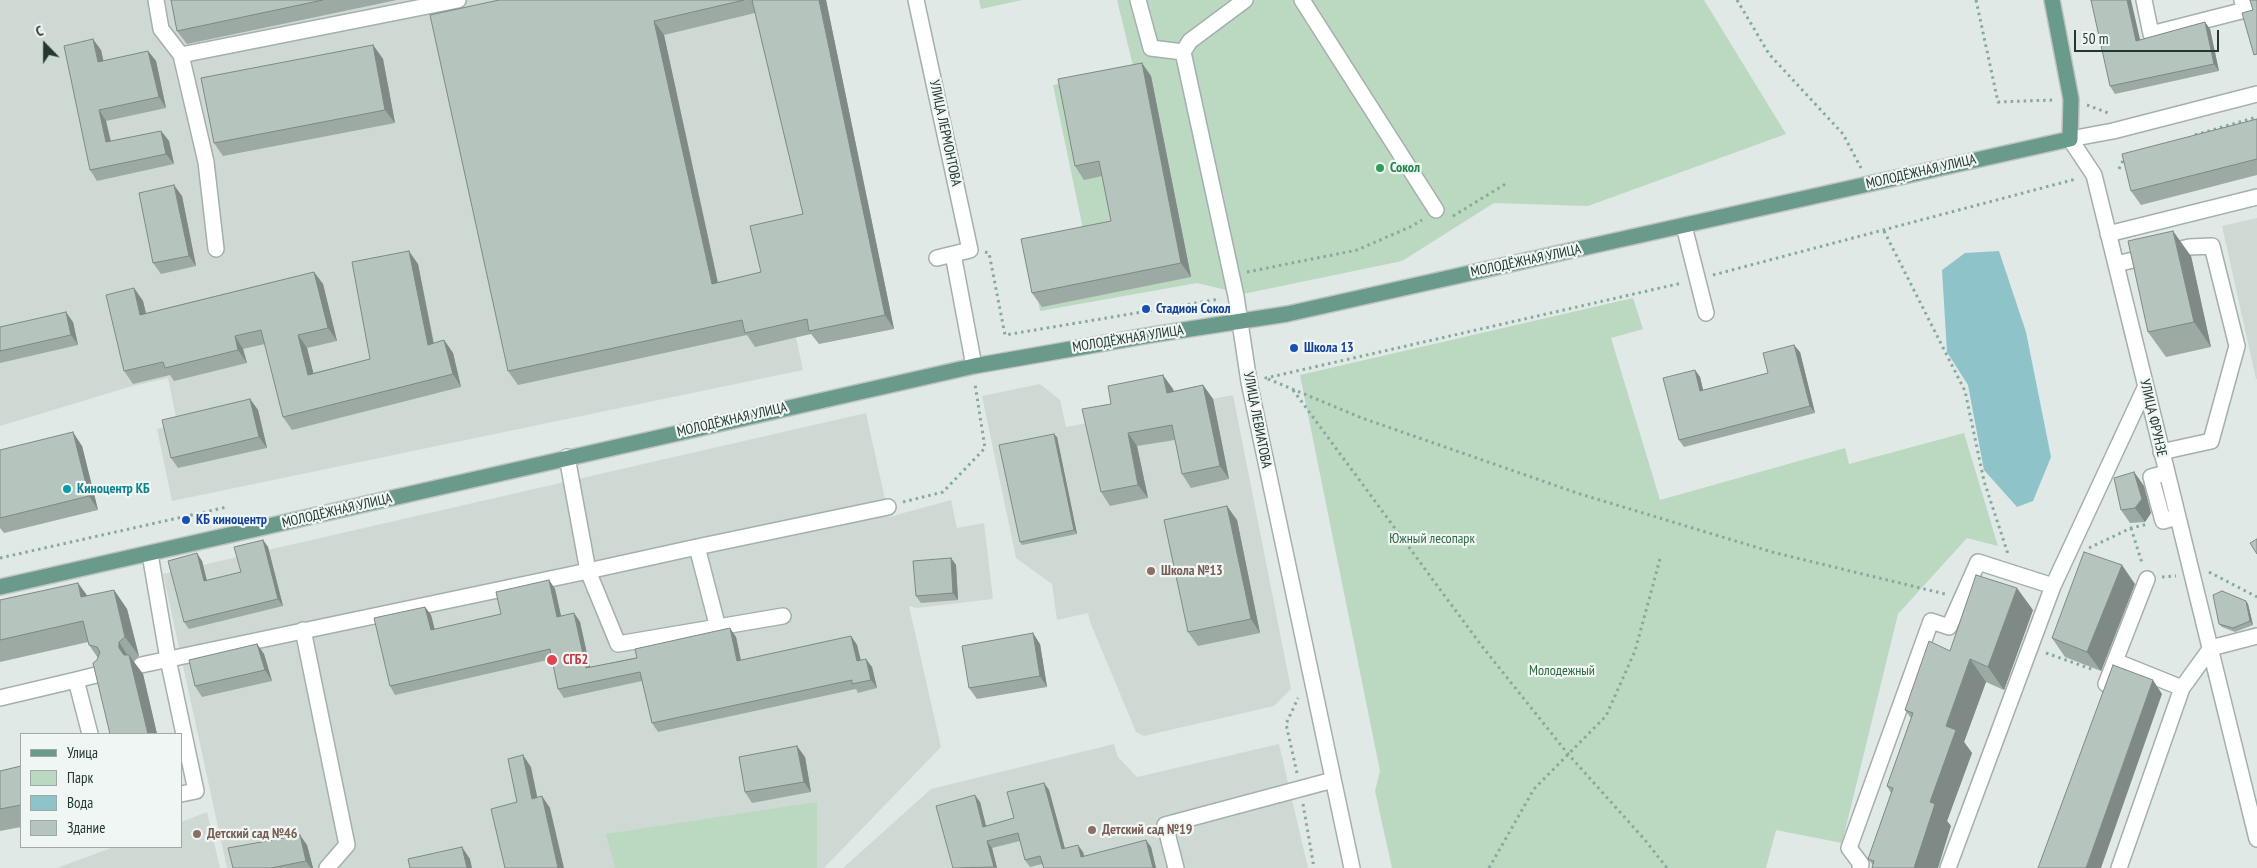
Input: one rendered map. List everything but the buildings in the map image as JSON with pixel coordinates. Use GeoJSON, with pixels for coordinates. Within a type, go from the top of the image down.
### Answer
{"type":"FeatureCollection","features":[{"type":"Feature","properties":{"kind":"main road"},"geometry":{"type":"LineString","coordinates":[[2052,0],[2071,99],[2070,139]]}},
{"type":"Feature","properties":{"kind":"main road","name":"МОЛОДЁЖНАЯ УЛИЦА"},"geometry":{"type":"LineString","coordinates":[[0,587],[974,366],[1151,335],[1239,323],[1287,314],[2070,139]]}},
{"type":"Feature","properties":{"kind":"street"},"geometry":{"type":"LineString","coordinates":[[156,0],[161,29],[181,55],[206,162],[216,249]]}},
{"type":"Feature","properties":{"kind":"street"},"geometry":{"type":"LineString","coordinates":[[181,55],[458,0]]}},
{"type":"Feature","properties":{"kind":"street","name":"УЛИЦА ЛЕРМОНТОВА"},"geometry":{"type":"LineString","coordinates":[[916,0],[970,250]]}},
{"type":"Feature","properties":{"kind":"street"},"geometry":{"type":"LineString","coordinates":[[1138,0],[1151,48],[1183,52],[1190,41],[1245,0]]}},
{"type":"Feature","properties":{"kind":"street"},"geometry":{"type":"LineString","coordinates":[[1302,0],[1436,210]]}},
{"type":"Feature","properties":{"kind":"street"},"geometry":{"type":"LineString","coordinates":[[2144,0],[2151,34],[2245,10],[2242,0]]}},
{"type":"Feature","properties":{"kind":"street","name":"УЛИЦА ЛЕВИАТОВА"},"geometry":{"type":"LineString","coordinates":[[1183,52],[1232,274],[1249,382],[1352,868]]}},
{"type":"Feature","properties":{"kind":"street","name":"МОЛОДЁЖНАЯ УЛИЦА"},"geometry":{"type":"LineString","coordinates":[[2070,139],[2114,131],[2257,94]]}},
{"type":"Feature","properties":{"kind":"street","name":"УЛИЦА ФРУНЗЕ"},"geometry":{"type":"LineString","coordinates":[[2070,139],[2094,175],[2160,452],[2211,648],[2257,839]]}},
{"type":"Feature","properties":{"kind":"street"},"geometry":{"type":"LineString","coordinates":[[2108,234],[2257,197]]}},
{"type":"Feature","properties":{"kind":"street"},"geometry":{"type":"LineString","coordinates":[[1684,226],[1706,313]]}},
{"type":"Feature","properties":{"kind":"street"},"geometry":{"type":"LineString","coordinates":[[2116,264],[2189,247],[2212,246],[2237,346],[2211,441],[2160,452]]}},
{"type":"Feature","properties":{"kind":"street"},"geometry":{"type":"LineString","coordinates":[[937,258],[970,250]]}},
{"type":"Feature","properties":{"kind":"street"},"geometry":{"type":"LineString","coordinates":[[953,254],[974,366]]}},
{"type":"Feature","properties":{"kind":"street"},"geometry":{"type":"LineString","coordinates":[[1948,868],[2053,586],[2145,388]]}},
{"type":"Feature","properties":{"kind":"street"},"geometry":{"type":"LineString","coordinates":[[567,457],[588,571],[618,644],[783,616]]}},
{"type":"Feature","properties":{"kind":"street"},"geometry":{"type":"LineString","coordinates":[[141,665],[888,507]]}},
{"type":"Feature","properties":{"kind":"street"},"geometry":{"type":"LineString","coordinates":[[697,547],[718,628]]}},
{"type":"Feature","properties":{"kind":"street"},"geometry":{"type":"LineString","coordinates":[[150,554],[168,659],[196,791],[182,794]]}},
{"type":"Feature","properties":{"kind":"street"},"geometry":{"type":"LineString","coordinates":[[1860,868],[1861,864],[1849,848],[1931,621],[1948,627],[1978,562],[2053,586]]}},
{"type":"Feature","properties":{"kind":"street"},"geometry":{"type":"LineString","coordinates":[[2102,694],[2147,579]]}},
{"type":"Feature","properties":{"kind":"street"},"geometry":{"type":"LineString","coordinates":[[303,630],[348,845],[327,868]]}},
{"type":"Feature","properties":{"kind":"street"},"geometry":{"type":"LineString","coordinates":[[2119,868],[2182,688],[2211,648],[2257,636]]}},
{"type":"Feature","properties":{"kind":"street"},"geometry":{"type":"LineString","coordinates":[[2115,661],[2182,688]]}},
{"type":"Feature","properties":{"kind":"street"},"geometry":{"type":"LineString","coordinates":[[0,698],[104,673]]}},
{"type":"Feature","properties":{"kind":"street"},"geometry":{"type":"LineString","coordinates":[[76,680],[90,733]]}},
{"type":"Feature","properties":{"kind":"street"},"geometry":{"type":"LineString","coordinates":[[1176,868],[1166,825],[1333,780]]}},
{"type":"Feature","properties":{"kind":"path"},"geometry":{"type":"LineString","coordinates":[[1737,0],[1769,54],[1843,134],[1862,171]]}},
{"type":"Feature","properties":{"kind":"path"},"geometry":{"type":"LineString","coordinates":[[1976,0],[1998,102],[2071,99],[2112,114]]}},
{"type":"Feature","properties":{"kind":"path"},"geometry":{"type":"LineString","coordinates":[[2191,136],[2257,117]]}},
{"type":"Feature","properties":{"kind":"path"},"geometry":{"type":"LineString","coordinates":[[2119,169],[2125,155],[2134,152]]}},
{"type":"Feature","properties":{"kind":"path"},"geometry":{"type":"LineString","coordinates":[[1266,378],[1697,279],[2084,177]]}},
{"type":"Feature","properties":{"kind":"path"},"geometry":{"type":"LineString","coordinates":[[1232,274],[1357,250],[1410,227],[1436,210],[1444,221],[1508,183]]}},
{"type":"Feature","properties":{"kind":"path"},"geometry":{"type":"LineString","coordinates":[[1884,231],[1964,391],[1984,481],[2014,574]]}},
{"type":"Feature","properties":{"kind":"path"},"geometry":{"type":"LineString","coordinates":[[970,250],[989,253],[1005,335],[1236,296]]}},
{"type":"Feature","properties":{"kind":"path"},"geometry":{"type":"LineString","coordinates":[[1261,373],[1266,378],[1362,418],[1577,493],[1772,552],[1962,598]]}},
{"type":"Feature","properties":{"kind":"path"},"geometry":{"type":"LineString","coordinates":[[888,507],[944,492],[985,448],[974,384]]}},
{"type":"Feature","properties":{"kind":"path"},"geometry":{"type":"LineString","coordinates":[[1293,390],[1481,646],[1568,754],[1645,840],[1667,868]]}},
{"type":"Feature","properties":{"kind":"path"},"geometry":{"type":"LineString","coordinates":[[0,558],[227,507]]}},
{"type":"Feature","properties":{"kind":"path"},"geometry":{"type":"LineString","coordinates":[[2086,550],[2131,528],[2147,579]]}},
{"type":"Feature","properties":{"kind":"path"},"geometry":{"type":"LineString","coordinates":[[1490,868],[1534,789],[1606,716],[1636,651],[1660,559]]}},
{"type":"Feature","properties":{"kind":"path"},"geometry":{"type":"LineString","coordinates":[[2031,647],[2109,675]]}},
{"type":"Feature","properties":{"kind":"path"},"geometry":{"type":"LineString","coordinates":[[1301,694],[1286,724],[1314,868]]}},
{"type":"Feature","properties":{"kind":"shaded area"},"geometry":{"type":"Polygon","coordinates":[[[0,0],[826,0],[894,329],[819,344],[816,333],[796,337],[803,370],[172,501],[157,429],[177,423],[168,378],[129,387],[0,426],[0,0]]]}},
{"type":"Feature","properties":{"kind":"shaded area"},"geometry":{"type":"Polygon","coordinates":[[[2257,218],[2257,379],[2256,379],[2222,226],[2257,218]]]}},
{"type":"Feature","properties":{"kind":"shaded area","name":"Школа №13"},"geometry":{"type":"Polygon","coordinates":[[[1040,384],[1060,400],[1066,427],[1233,395],[1291,689],[1274,706],[1144,736],[1136,732],[1090,622],[1088,613],[1057,620],[1052,584],[1016,558],[982,396],[1040,384]]]}},
{"type":"Feature","properties":{"kind":"shaded area","name":"СГБ2"},"geometry":{"type":"Polygon","coordinates":[[[866,413],[889,517],[951,500],[957,528],[984,523],[993,599],[917,608],[909,606],[941,747],[824,868],[227,868],[163,574],[866,413]]]}},
{"type":"Feature","properties":{"kind":"shaded area","name":"Детский сад №19"},"geometry":{"type":"Polygon","coordinates":[[[1114,744],[1118,757],[1137,777],[1279,744],[1308,868],[843,868],[931,789],[1114,744]]]}},
{"type":"Feature","properties":{"kind":"shaded area","name":"Детский сад №46"},"geometry":{"type":"Polygon","coordinates":[[[207,812],[220,868],[57,868],[111,848],[182,848],[182,822],[207,812]]]}},
{"type":"Feature","properties":{"kind":"green space"},"geometry":{"type":"Polygon","coordinates":[[[979,0],[1022,0],[981,9],[979,0]]]}},
{"type":"Feature","properties":{"kind":"green space","name":"Сокол"},"geometry":{"type":"Polygon","coordinates":[[[1117,0],[1704,0],[1786,134],[1588,206],[1494,203],[1402,261],[1243,294],[1197,283],[1040,311],[1026,238],[1083,229],[1053,85],[1134,70],[1117,0]]]}},
{"type":"Feature","properties":{"kind":"green space","name":"Молодежный"},"geometry":{"type":"Polygon","coordinates":[[[1633,298],[1643,329],[1611,338],[1660,500],[1845,448],[1849,464],[1964,433],[1998,546],[1967,538],[1898,614],[1842,843],[1776,830],[1766,868],[1392,868],[1375,791],[1380,771],[1300,375],[1633,298]]]}},
{"type":"Feature","properties":{"kind":"green space"},"geometry":{"type":"Polygon","coordinates":[[[817,802],[817,868],[615,868],[606,834],[817,802]]]}},
{"type":"Feature","properties":{"kind":"water"},"geometry":{"type":"Polygon","coordinates":[[[1999,251],[2026,332],[2051,457],[2033,501],[2017,507],[1984,470],[1968,385],[1947,352],[1942,270],[1965,253],[1999,251]]]}},
{"type":"Feature","properties":{"kind":"place","name":"Сокол"},"geometry":{"type":"Point","coordinates":[1380,168]}},
{"type":"Feature","properties":{"kind":"place","name":"Стадион Сокол"},"geometry":{"type":"Point","coordinates":[1146,309]}},
{"type":"Feature","properties":{"kind":"place","name":"Школа 13"},"geometry":{"type":"Point","coordinates":[1294,348]}},
{"type":"Feature","properties":{"kind":"place","name":"Киноцентр КБ"},"geometry":{"type":"Point","coordinates":[67,489]}},
{"type":"Feature","properties":{"kind":"place","name":"КБ киноцентр"},"geometry":{"type":"Point","coordinates":[186,520]}},
{"type":"Feature","properties":{"kind":"place","name":"Школа №13"},"geometry":{"type":"Point","coordinates":[1151,571]}},
{"type":"Feature","properties":{"kind":"place","name":"СГБ2"},"geometry":{"type":"Point","coordinates":[552,660]}},
{"type":"Feature","properties":{"kind":"place","name":"Детский сад №19"},"geometry":{"type":"Point","coordinates":[1092,830]}},
{"type":"Feature","properties":{"kind":"place","name":"Детский сад №46"},"geometry":{"type":"Point","coordinates":[197,834]}},
{"type":"Feature","properties":{"kind":"park label","name":"Южный лесопарк"},"geometry":{"type":"Point","coordinates":[1432,539]}}]}
